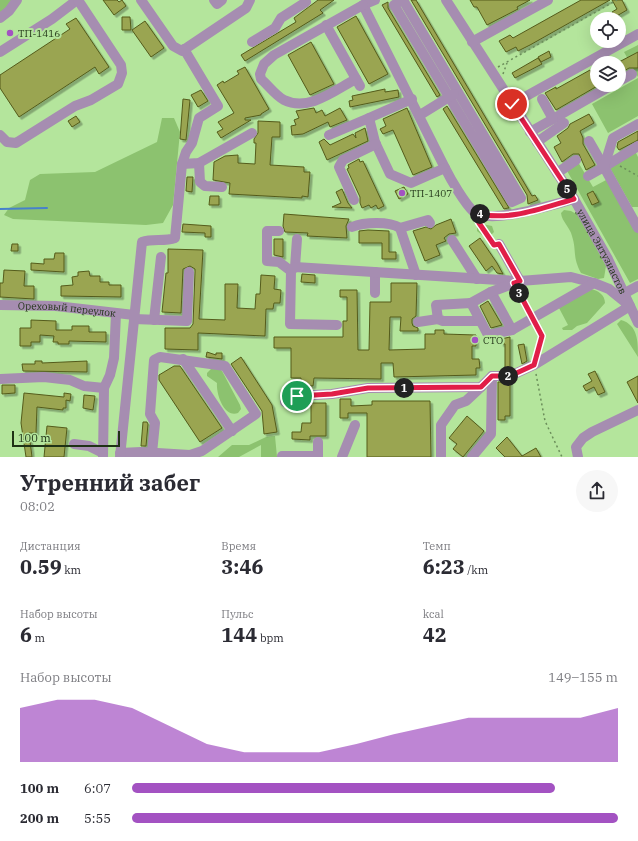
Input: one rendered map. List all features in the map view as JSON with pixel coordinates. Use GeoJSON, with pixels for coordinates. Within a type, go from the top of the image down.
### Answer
{"type":"FeatureCollection","features":[{"type":"Feature","properties":{"kind":"street"},"geometry":{"type":"LineString","coordinates":[[0,18],[17,0]]}},
{"type":"Feature","properties":{"kind":"street"},"geometry":{"type":"LineString","coordinates":[[0,52],[52,19],[77,0],[121,65],[122,73],[118,84],[91,100],[75,106],[16,143],[7,142],[0,135]]}},
{"type":"Feature","properties":{"kind":"street"},"geometry":{"type":"LineString","coordinates":[[141,0],[173,46],[182,51],[246,8],[250,0]]}},
{"type":"Feature","properties":{"kind":"street"},"geometry":{"type":"LineString","coordinates":[[214,0],[216,4],[222,0]]}},
{"type":"Feature","properties":{"kind":"street"},"geometry":{"type":"LineString","coordinates":[[252,42],[275,28],[281,18],[306,2],[305,0]]}},
{"type":"Feature","properties":{"kind":"street"},"geometry":{"type":"LineString","coordinates":[[403,0],[394,5],[453,94],[521,198],[512,202],[453,94]]}},
{"type":"Feature","properties":{"kind":"street","name":"улица Энтузиастов"},"geometry":{"type":"LineString","coordinates":[[446,0],[574,199],[608,259],[638,323]]}},
{"type":"Feature","properties":{"kind":"street"},"geometry":{"type":"LineString","coordinates":[[472,42],[548,0]]}},
{"type":"Feature","properties":{"kind":"street"},"geometry":{"type":"LineString","coordinates":[[326,25],[358,82],[312,102],[300,103],[283,100],[261,79],[261,69],[274,55],[326,25],[367,2],[453,184],[475,213],[488,216],[512,215],[574,199]]}},
{"type":"Feature","properties":{"kind":"street"},"geometry":{"type":"LineString","coordinates":[[512,104],[638,34]]}},
{"type":"Feature","properties":{"kind":"street"},"geometry":{"type":"LineString","coordinates":[[152,453],[155,423],[150,414],[153,362],[156,358],[183,359],[225,366],[256,414],[202,451],[190,455],[152,453],[120,455],[142,242],[147,240],[169,240],[175,238],[182,164],[186,152],[192,142],[199,118],[218,106],[184,50]]}},
{"type":"Feature","properties":{"kind":"street"},"geometry":{"type":"LineString","coordinates":[[626,77],[632,74]]}},
{"type":"Feature","properties":{"kind":"street"},"geometry":{"type":"LineString","coordinates":[[530,132],[600,92]]}},
{"type":"Feature","properties":{"kind":"street"},"geometry":{"type":"LineString","coordinates":[[420,115],[453,94]]}},
{"type":"Feature","properties":{"kind":"street"},"geometry":{"type":"LineString","coordinates":[[329,136],[412,99]]}},
{"type":"Feature","properties":{"kind":"street"},"geometry":{"type":"LineString","coordinates":[[542,99],[553,119]]}},
{"type":"Feature","properties":{"kind":"street"},"geometry":{"type":"LineString","coordinates":[[369,118],[376,144],[390,174],[412,183],[445,168]]}},
{"type":"Feature","properties":{"kind":"street"},"geometry":{"type":"LineString","coordinates":[[537,142],[564,123]]}},
{"type":"Feature","properties":{"kind":"street"},"geometry":{"type":"LineString","coordinates":[[607,164],[613,138],[638,124]]}},
{"type":"Feature","properties":{"kind":"street"},"geometry":{"type":"LineString","coordinates":[[182,164],[199,163],[252,133]]}},
{"type":"Feature","properties":{"kind":"street"},"geometry":{"type":"LineString","coordinates":[[589,141],[607,164],[635,214],[638,228]]}},
{"type":"Feature","properties":{"kind":"street"},"geometry":{"type":"LineString","coordinates":[[354,200],[339,168],[343,160],[376,144]]}},
{"type":"Feature","properties":{"kind":"street"},"geometry":{"type":"LineString","coordinates":[[588,176],[638,146]]}},
{"type":"Feature","properties":{"kind":"street"},"geometry":{"type":"LineString","coordinates":[[557,173],[576,160]]}},
{"type":"Feature","properties":{"kind":"street"},"geometry":{"type":"LineString","coordinates":[[199,163],[200,182],[205,186],[222,187]]}},
{"type":"Feature","properties":{"kind":"street"},"geometry":{"type":"LineString","coordinates":[[352,227],[359,224],[392,225],[400,228],[428,220],[430,224]]}},
{"type":"Feature","properties":{"kind":"street"},"geometry":{"type":"LineString","coordinates":[[400,228],[416,275]]}},
{"type":"Feature","properties":{"kind":"street"},"geometry":{"type":"LineString","coordinates":[[279,231],[267,231],[266,261],[279,262],[293,269],[375,272],[517,282],[571,277],[594,283],[610,290],[630,306],[534,365],[510,376],[492,376],[466,401],[455,405],[441,426],[441,457]]}},
{"type":"Feature","properties":{"kind":"street"},"geometry":{"type":"LineString","coordinates":[[297,239],[293,269],[290,324],[337,325]]}},
{"type":"Feature","properties":{"kind":"street"},"geometry":{"type":"LineString","coordinates":[[452,240],[477,279]]}},
{"type":"Feature","properties":{"kind":"street"},"geometry":{"type":"LineString","coordinates":[[499,244],[517,282]]}},
{"type":"Feature","properties":{"kind":"street"},"geometry":{"type":"LineString","coordinates":[[154,320],[161,257]]}},
{"type":"Feature","properties":{"kind":"street","name":"Ореховый переулок"},"geometry":{"type":"LineString","coordinates":[[0,305],[56,306],[154,320],[187,321],[189,272]]}},
{"type":"Feature","properties":{"kind":"street"},"geometry":{"type":"LineString","coordinates":[[375,272],[375,293]]}},
{"type":"Feature","properties":{"kind":"street"},"geometry":{"type":"LineString","coordinates":[[438,319],[436,305],[472,303],[491,292],[517,282]]}},
{"type":"Feature","properties":{"kind":"street"},"geometry":{"type":"LineString","coordinates":[[472,303],[488,335],[512,330],[536,318],[594,283]]}},
{"type":"Feature","properties":{"kind":"street"},"geometry":{"type":"LineString","coordinates":[[624,293],[638,286]]}},
{"type":"Feature","properties":{"kind":"street"},"geometry":{"type":"LineString","coordinates":[[491,292],[512,330]]}},
{"type":"Feature","properties":{"kind":"street"},"geometry":{"type":"LineString","coordinates":[[103,455],[104,388],[110,376],[114,358],[116,314]]}},
{"type":"Feature","properties":{"kind":"street"},"geometry":{"type":"LineString","coordinates":[[418,322],[438,319],[443,321],[480,321]]}},
{"type":"Feature","properties":{"kind":"street"},"geometry":{"type":"LineString","coordinates":[[183,359],[232,431]]}},
{"type":"Feature","properties":{"kind":"street"},"geometry":{"type":"LineString","coordinates":[[472,457],[491,434],[492,376]]}},
{"type":"Feature","properties":{"kind":"street"},"geometry":{"type":"LineString","coordinates":[[0,378],[44,377],[70,380],[84,386],[104,388]]}},
{"type":"Feature","properties":{"kind":"street"},"geometry":{"type":"LineString","coordinates":[[285,402],[297,396],[332,394],[368,388],[481,387]]}},
{"type":"Feature","properties":{"kind":"street"},"geometry":{"type":"LineString","coordinates":[[578,457],[576,447],[583,438],[638,410]]}},
{"type":"Feature","properties":{"kind":"street"},"geometry":{"type":"LineString","coordinates":[[342,457],[355,425]]}},
{"type":"Feature","properties":{"kind":"street"},"geometry":{"type":"LineString","coordinates":[[282,456],[318,456],[318,442]]}},
{"type":"Feature","properties":{"kind":"street"},"geometry":{"type":"LineString","coordinates":[[74,444],[89,446],[103,455]]}},
{"type":"Feature","properties":{"kind":"path"},"geometry":{"type":"LineString","coordinates":[[491,71],[616,0]]}},
{"type":"Feature","properties":{"kind":"path"},"geometry":{"type":"LineString","coordinates":[[498,82],[510,60]]}},
{"type":"Feature","properties":{"kind":"path"},"geometry":{"type":"LineString","coordinates":[[607,164],[638,176]]}},
{"type":"Feature","properties":{"kind":"path"},"geometry":{"type":"LineString","coordinates":[[475,213],[479,223],[494,245],[499,244]]}},
{"type":"Feature","properties":{"kind":"path"},"geometry":{"type":"LineString","coordinates":[[517,282],[536,318],[542,336],[534,365],[545,421],[562,457]]}},
{"type":"Feature","properties":{"kind":"green space"},"geometry":{"type":"Polygon","coordinates":[[[0,0],[12,0],[0,16],[0,0]]]}},
{"type":"Feature","properties":{"kind":"green space"},"geometry":{"type":"Polygon","coordinates":[[[638,45],[638,77],[624,52],[638,45]]]}},
{"type":"Feature","properties":{"kind":"green space"},"geometry":{"type":"Polygon","coordinates":[[[638,78],[638,116],[608,133],[592,104],[613,92],[626,92],[626,85],[638,78]]]}},
{"type":"Feature","properties":{"kind":"green space"},"geometry":{"type":"Polygon","coordinates":[[[162,118],[174,118],[180,132],[173,205],[163,223],[146,225],[13,219],[4,215],[9,208],[25,200],[30,180],[40,174],[95,172],[157,142],[162,118]]]}},
{"type":"Feature","properties":{"kind":"green space"},"geometry":{"type":"Polygon","coordinates":[[[635,151],[638,157],[638,207],[632,207],[610,168],[635,151]]]}},
{"type":"Feature","properties":{"kind":"green space"},"geometry":{"type":"Polygon","coordinates":[[[578,162],[593,187],[608,179],[638,233],[638,279],[630,283],[566,169],[578,162]]]}},
{"type":"Feature","properties":{"kind":"green space"},"geometry":{"type":"Polygon","coordinates":[[[564,210],[571,211],[578,215],[606,266],[604,278],[598,279],[581,273],[576,262],[571,233],[564,222],[561,213],[564,210]]]}},
{"type":"Feature","properties":{"kind":"green space"},"geometry":{"type":"Polygon","coordinates":[[[482,224],[492,226],[494,232],[490,236],[482,235],[477,231],[477,227],[482,224]]]}},
{"type":"Feature","properties":{"kind":"green space"},"geometry":{"type":"Polygon","coordinates":[[[590,289],[596,290],[600,293],[605,300],[605,303],[587,323],[577,326],[572,330],[563,330],[562,328],[568,325],[559,308],[590,289]]]}},
{"type":"Feature","properties":{"kind":"green space"},"geometry":{"type":"Polygon","coordinates":[[[621,320],[627,322],[636,334],[638,357],[617,324],[621,320]]]}},
{"type":"Feature","properties":{"kind":"green space"},"geometry":{"type":"Polygon","coordinates":[[[211,369],[220,369],[222,371],[240,405],[241,409],[238,413],[233,414],[225,409],[218,393],[217,383],[207,376],[207,373],[211,369]]]}},
{"type":"Feature","properties":{"kind":"green space"},"geometry":{"type":"Polygon","coordinates":[[[275,436],[277,457],[261,457],[261,445],[239,457],[218,457],[232,445],[249,445],[266,437],[275,436]]]}},
{"type":"Feature","properties":{"kind":"building"},"geometry":{"type":"Polygon","coordinates":[[[103,0],[117,0],[119,2],[122,0],[126,6],[114,15],[103,0]]]}},
{"type":"Feature","properties":{"kind":"building"},"geometry":{"type":"Polygon","coordinates":[[[318,0],[334,0],[320,10],[323,13],[245,61],[241,55],[296,22],[294,18],[318,0]]]}},
{"type":"Feature","properties":{"kind":"building"},"geometry":{"type":"Polygon","coordinates":[[[411,0],[416,0],[532,196],[535,195],[538,200],[528,204],[527,195],[411,0]]]}},
{"type":"Feature","properties":{"kind":"building"},"geometry":{"type":"Polygon","coordinates":[[[470,0],[530,0],[517,7],[518,9],[487,25],[477,7],[474,7],[470,0]]]}},
{"type":"Feature","properties":{"kind":"building"},"geometry":{"type":"Polygon","coordinates":[[[581,0],[610,0],[518,51],[516,47],[506,52],[499,41],[510,35],[513,38],[581,0]]]}},
{"type":"Feature","properties":{"kind":"building"},"geometry":{"type":"Polygon","coordinates":[[[612,0],[622,0],[627,10],[624,12],[612,12],[617,9],[612,0]]]}},
{"type":"Feature","properties":{"kind":"building"},"geometry":{"type":"Polygon","coordinates":[[[388,2],[388,8],[440,95],[437,97],[382,5],[388,2]]]}},
{"type":"Feature","properties":{"kind":"building"},"geometry":{"type":"Polygon","coordinates":[[[356,16],[388,74],[369,84],[337,27],[356,16]]]}},
{"type":"Feature","properties":{"kind":"building"},"geometry":{"type":"Polygon","coordinates":[[[122,17],[130,17],[131,30],[122,30],[122,17]]]}},
{"type":"Feature","properties":{"kind":"building"},"geometry":{"type":"Polygon","coordinates":[[[76,18],[109,67],[99,74],[95,67],[19,117],[0,88],[0,75],[70,29],[66,24],[76,18]]]}},
{"type":"Feature","properties":{"kind":"building"},"geometry":{"type":"Polygon","coordinates":[[[145,21],[164,48],[151,57],[132,30],[145,21]]]}},
{"type":"Feature","properties":{"kind":"building"},"geometry":{"type":"Polygon","coordinates":[[[311,42],[334,84],[310,95],[288,55],[311,42]]]}},
{"type":"Feature","properties":{"kind":"building"},"geometry":{"type":"Polygon","coordinates":[[[549,51],[551,57],[541,62],[538,57],[549,51]]]}},
{"type":"Feature","properties":{"kind":"building"},"geometry":{"type":"Polygon","coordinates":[[[638,52],[638,68],[629,68],[626,70],[626,58],[638,52]]]}},
{"type":"Feature","properties":{"kind":"building"},"geometry":{"type":"Polygon","coordinates":[[[538,58],[542,64],[515,78],[512,73],[538,58]]]}},
{"type":"Feature","properties":{"kind":"building"},"geometry":{"type":"Polygon","coordinates":[[[245,67],[269,109],[261,115],[245,118],[245,120],[251,120],[221,138],[217,132],[223,129],[218,122],[234,113],[217,85],[223,81],[224,83],[239,74],[237,71],[245,67]]]}},
{"type":"Feature","properties":{"kind":"building"},"geometry":{"type":"Polygon","coordinates":[[[590,70],[590,90],[556,110],[545,93],[556,87],[556,89],[590,70]]]}},
{"type":"Feature","properties":{"kind":"building"},"geometry":{"type":"Polygon","coordinates":[[[385,89],[385,92],[398,90],[399,97],[350,107],[349,101],[353,100],[352,96],[385,89]]]}},
{"type":"Feature","properties":{"kind":"building"},"geometry":{"type":"Polygon","coordinates":[[[201,90],[208,101],[198,107],[191,95],[201,90]]]}},
{"type":"Feature","properties":{"kind":"building"},"geometry":{"type":"Polygon","coordinates":[[[183,99],[190,100],[186,140],[180,139],[183,99]]]}},
{"type":"Feature","properties":{"kind":"building"},"geometry":{"type":"Polygon","coordinates":[[[447,106],[509,208],[504,209],[443,109],[447,106]]]}},
{"type":"Feature","properties":{"kind":"building"},"geometry":{"type":"Polygon","coordinates":[[[314,108],[316,113],[322,110],[325,116],[340,108],[347,120],[330,127],[328,122],[303,134],[292,135],[291,126],[296,125],[294,120],[299,118],[296,111],[314,108]]]}},
{"type":"Feature","properties":{"kind":"building"},"geometry":{"type":"Polygon","coordinates":[[[407,108],[432,167],[413,175],[393,130],[383,134],[380,129],[386,126],[383,119],[407,108]]]}},
{"type":"Feature","properties":{"kind":"building"},"geometry":{"type":"Polygon","coordinates":[[[589,114],[594,123],[580,131],[583,138],[583,144],[595,165],[586,170],[579,154],[573,154],[562,162],[554,147],[561,143],[557,136],[568,128],[570,124],[589,114]]]}},
{"type":"Feature","properties":{"kind":"building"},"geometry":{"type":"Polygon","coordinates":[[[76,116],[80,122],[72,127],[68,121],[76,116]]]}},
{"type":"Feature","properties":{"kind":"building"},"geometry":{"type":"Polygon","coordinates":[[[258,121],[280,122],[280,137],[272,137],[270,165],[304,167],[304,172],[310,172],[308,197],[302,196],[302,198],[229,194],[230,183],[213,180],[214,162],[225,156],[238,155],[238,163],[255,164],[256,143],[254,143],[254,139],[258,133],[258,121]]]}},
{"type":"Feature","properties":{"kind":"building"},"geometry":{"type":"Polygon","coordinates":[[[365,128],[368,141],[327,160],[319,142],[324,139],[330,145],[353,134],[356,138],[355,133],[365,128]]]}},
{"type":"Feature","properties":{"kind":"building"},"geometry":{"type":"Polygon","coordinates":[[[638,131],[638,140],[619,150],[617,147],[618,142],[638,131]]]}},
{"type":"Feature","properties":{"kind":"building"},"geometry":{"type":"Polygon","coordinates":[[[359,159],[360,162],[363,161],[384,206],[378,209],[376,205],[371,208],[369,205],[362,208],[360,197],[347,169],[349,168],[348,165],[359,159]]]}},
{"type":"Feature","properties":{"kind":"building"},"geometry":{"type":"Polygon","coordinates":[[[187,177],[193,177],[192,192],[186,191],[187,177]]]}},
{"type":"Feature","properties":{"kind":"building","name":"ТП-1407"},"geometry":{"type":"Polygon","coordinates":[[[404,187],[408,194],[399,199],[395,191],[404,187]]]}},
{"type":"Feature","properties":{"kind":"building"},"geometry":{"type":"Polygon","coordinates":[[[342,189],[348,203],[352,208],[332,207],[341,203],[336,192],[342,189]]]}},
{"type":"Feature","properties":{"kind":"building"},"geometry":{"type":"Polygon","coordinates":[[[593,191],[599,202],[592,205],[587,194],[593,191]]]}},
{"type":"Feature","properties":{"kind":"building"},"geometry":{"type":"Polygon","coordinates":[[[210,196],[219,196],[219,205],[209,205],[210,196]]]}},
{"type":"Feature","properties":{"kind":"building"},"geometry":{"type":"Polygon","coordinates":[[[284,214],[349,219],[346,226],[347,238],[307,236],[308,233],[285,232],[283,226],[284,214]]]}},
{"type":"Feature","properties":{"kind":"building"},"geometry":{"type":"Polygon","coordinates":[[[451,219],[456,233],[449,234],[444,238],[446,241],[436,245],[440,255],[425,261],[413,231],[426,227],[431,229],[436,225],[451,219]]]}},
{"type":"Feature","properties":{"kind":"building"},"geometry":{"type":"Polygon","coordinates":[[[183,224],[211,226],[211,237],[205,237],[205,233],[182,232],[183,224]]]}},
{"type":"Feature","properties":{"kind":"building"},"geometry":{"type":"Polygon","coordinates":[[[359,231],[389,231],[389,252],[396,252],[396,259],[382,259],[382,243],[359,243],[359,231]]]}},
{"type":"Feature","properties":{"kind":"building"},"geometry":{"type":"Polygon","coordinates":[[[480,238],[503,274],[497,273],[492,266],[486,271],[469,246],[480,238]]]}},
{"type":"Feature","properties":{"kind":"building"},"geometry":{"type":"Polygon","coordinates":[[[274,239],[283,239],[283,257],[274,255],[274,239]]]}},
{"type":"Feature","properties":{"kind":"building"},"geometry":{"type":"Polygon","coordinates":[[[12,244],[18,244],[18,251],[11,251],[12,244]]]}},
{"type":"Feature","properties":{"kind":"building"},"geometry":{"type":"Polygon","coordinates":[[[168,249],[203,250],[199,319],[225,320],[225,284],[238,284],[237,308],[255,309],[256,294],[260,294],[261,275],[275,276],[274,289],[281,290],[280,303],[274,303],[273,309],[266,309],[265,336],[198,333],[198,350],[165,349],[165,328],[190,328],[193,324],[195,272],[195,269],[190,266],[183,269],[181,313],[162,312],[166,273],[168,273],[168,249]]]}},
{"type":"Feature","properties":{"kind":"building"},"geometry":{"type":"Polygon","coordinates":[[[55,253],[64,253],[64,272],[31,270],[31,263],[44,264],[44,259],[54,259],[55,253]]]}},
{"type":"Feature","properties":{"kind":"building"},"geometry":{"type":"Polygon","coordinates":[[[4,270],[25,271],[24,286],[34,286],[34,299],[0,297],[0,283],[3,283],[4,270]]]}},
{"type":"Feature","properties":{"kind":"building"},"geometry":{"type":"Polygon","coordinates":[[[89,271],[90,276],[100,276],[100,282],[109,282],[109,285],[121,285],[121,297],[61,296],[61,286],[73,285],[72,277],[78,276],[78,272],[89,271]]]}},
{"type":"Feature","properties":{"kind":"building"},"geometry":{"type":"Polygon","coordinates":[[[302,274],[315,275],[315,283],[301,282],[302,274]]]}},
{"type":"Feature","properties":{"kind":"building"},"geometry":{"type":"Polygon","coordinates":[[[391,283],[417,283],[416,316],[412,319],[412,323],[413,326],[418,328],[418,331],[400,331],[401,317],[390,317],[389,350],[425,349],[425,334],[435,334],[435,330],[444,330],[444,334],[476,335],[476,346],[472,346],[472,359],[479,359],[480,368],[476,368],[476,375],[394,377],[393,363],[381,363],[381,379],[314,378],[313,386],[301,385],[301,378],[291,378],[291,348],[274,348],[274,337],[343,337],[343,321],[347,321],[347,297],[340,297],[340,290],[357,290],[358,350],[369,350],[370,302],[391,302],[391,283]]]}},
{"type":"Feature","properties":{"kind":"building"},"geometry":{"type":"Polygon","coordinates":[[[488,301],[502,325],[491,328],[480,306],[488,301]]]}},
{"type":"Feature","properties":{"kind":"building"},"geometry":{"type":"Polygon","coordinates":[[[31,320],[56,321],[56,330],[72,330],[72,326],[89,326],[89,332],[106,332],[106,342],[69,341],[69,344],[58,344],[58,342],[53,342],[54,336],[40,335],[40,342],[31,342],[31,346],[20,346],[20,328],[31,328],[31,320]]]}},
{"type":"Feature","properties":{"kind":"building"},"geometry":{"type":"Polygon","coordinates":[[[510,337],[510,368],[505,368],[505,344],[501,344],[501,339],[510,337]]]}},
{"type":"Feature","properties":{"kind":"building"},"geometry":{"type":"Polygon","coordinates":[[[524,344],[527,361],[522,364],[518,345],[524,344]]]}},
{"type":"Feature","properties":{"kind":"building"},"geometry":{"type":"Polygon","coordinates":[[[207,352],[216,355],[216,353],[222,353],[222,359],[206,357],[207,352]]]}},
{"type":"Feature","properties":{"kind":"building"},"geometry":{"type":"Polygon","coordinates":[[[241,357],[272,405],[277,432],[264,434],[262,411],[231,364],[241,357]]]}},
{"type":"Feature","properties":{"kind":"building"},"geometry":{"type":"Polygon","coordinates":[[[35,361],[42,361],[42,363],[87,361],[87,372],[23,371],[22,364],[35,364],[35,361]]]}},
{"type":"Feature","properties":{"kind":"building"},"geometry":{"type":"Polygon","coordinates":[[[174,366],[180,366],[222,428],[200,442],[159,380],[159,375],[174,366]]]}},
{"type":"Feature","properties":{"kind":"building"},"geometry":{"type":"Polygon","coordinates":[[[595,371],[605,392],[598,395],[594,387],[586,391],[583,386],[592,381],[588,374],[595,371]]]}},
{"type":"Feature","properties":{"kind":"building"},"geometry":{"type":"Polygon","coordinates":[[[638,376],[638,403],[627,382],[638,376]]]}},
{"type":"Feature","properties":{"kind":"building"},"geometry":{"type":"Polygon","coordinates":[[[498,382],[510,382],[510,416],[505,416],[505,420],[498,420],[498,382]]]}},
{"type":"Feature","properties":{"kind":"building"},"geometry":{"type":"Polygon","coordinates":[[[2,385],[15,385],[15,393],[2,394],[2,385]]]}},
{"type":"Feature","properties":{"kind":"building"},"geometry":{"type":"Polygon","coordinates":[[[24,393],[64,397],[64,393],[71,394],[70,401],[66,400],[66,408],[63,408],[63,410],[37,407],[36,433],[29,433],[32,457],[26,457],[21,423],[24,393]]]}},
{"type":"Feature","properties":{"kind":"building"},"geometry":{"type":"Polygon","coordinates":[[[84,395],[95,396],[93,410],[83,408],[84,395]]]}},
{"type":"Feature","properties":{"kind":"building"},"geometry":{"type":"Polygon","coordinates":[[[340,399],[351,399],[351,406],[372,405],[372,401],[430,401],[431,457],[367,457],[367,413],[348,413],[348,418],[340,418],[340,399]]]}},
{"type":"Feature","properties":{"kind":"building"},"geometry":{"type":"Polygon","coordinates":[[[311,403],[326,403],[326,436],[310,436],[310,440],[292,439],[292,432],[301,432],[302,423],[311,423],[311,403]]]}},
{"type":"Feature","properties":{"kind":"building"},"geometry":{"type":"Polygon","coordinates":[[[467,416],[484,431],[463,457],[453,449],[457,444],[449,438],[467,416]]]}},
{"type":"Feature","properties":{"kind":"building"},"geometry":{"type":"Polygon","coordinates":[[[143,422],[147,422],[148,424],[146,446],[141,446],[143,422]]]}},
{"type":"Feature","properties":{"kind":"building"},"geometry":{"type":"Polygon","coordinates":[[[47,426],[67,428],[64,457],[44,457],[47,426]]]}},
{"type":"Feature","properties":{"kind":"building"},"geometry":{"type":"Polygon","coordinates":[[[507,437],[522,456],[536,448],[541,457],[505,457],[496,448],[507,437]]]}},
{"type":"Feature","properties":{"kind":"waterway"},"geometry":{"type":"LineString","coordinates":[[0,209],[47,208]]}},
{"type":"Feature","properties":{"kind":"place","name":"ТП-1416"},"geometry":{"type":"Point","coordinates":[10,33]}},
{"type":"Feature","properties":{"kind":"place","name":"ТП-1407"},"geometry":{"type":"Point","coordinates":[402,193]}},
{"type":"Feature","properties":{"kind":"place","name":"СТО"},"geometry":{"type":"Point","coordinates":[475,340]}},
{"type":"Feature","properties":{"kind":"route"},"geometry":{"type":"LineString","coordinates":[[297,396],[332,394],[368,388],[481,387],[492,376],[510,376],[534,365],[542,336],[514,283],[520,281],[499,244],[494,245],[479,223],[475,213],[488,216],[512,215],[574,199],[512,104]]}}]}
